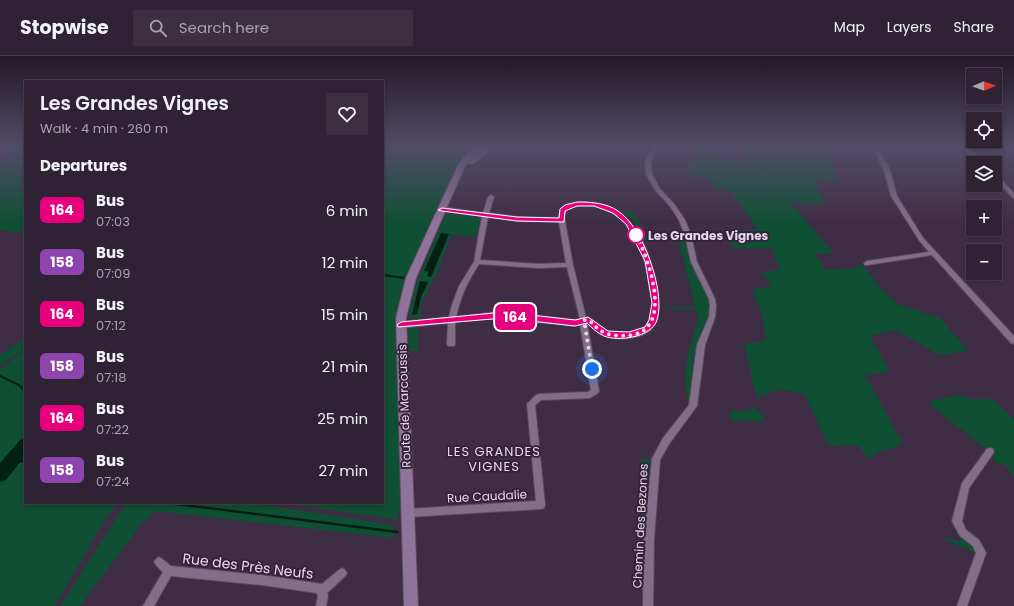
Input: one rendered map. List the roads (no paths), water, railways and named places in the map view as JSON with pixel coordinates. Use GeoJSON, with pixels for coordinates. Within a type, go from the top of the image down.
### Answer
{"type":"FeatureCollection","features":[{"type":"Feature","properties":{"kind":"main road","name":"Route de Marcoussis"},"geometry":{"type":"LineString","coordinates":[[411,606],[401,325],[404,297],[411,278],[460,172]]}},
{"type":"Feature","properties":{"kind":"street","name":"Chemin des Bezones"},"geometry":{"type":"LineString","coordinates":[[648,606],[649,539],[656,459],[666,441],[693,406],[700,345],[712,317],[714,306],[694,262],[688,235],[682,220],[672,205],[658,190],[649,172]]}},
{"type":"Feature","properties":{"kind":"street"},"geometry":{"type":"LineString","coordinates":[[887,172],[894,196],[911,225],[932,253],[1014,341]]}},
{"type":"Feature","properties":{"kind":"street"},"geometry":{"type":"LineString","coordinates":[[1002,183],[1014,196]]}},
{"type":"Feature","properties":{"kind":"street"},"geometry":{"type":"LineString","coordinates":[[451,344],[452,318],[455,305],[462,286],[477,262],[480,240],[491,197]]}},
{"type":"Feature","properties":{"kind":"street"},"geometry":{"type":"LineString","coordinates":[[401,325],[452,318],[496,315],[575,323],[588,320],[606,334],[629,335],[648,329],[653,320],[655,303],[648,261],[629,223],[615,211],[594,204],[577,204],[567,206],[562,210],[562,220],[570,265],[584,320]]}},
{"type":"Feature","properties":{"kind":"street"},"geometry":{"type":"LineString","coordinates":[[442,210],[530,220],[562,220]]}},
{"type":"Feature","properties":{"kind":"street"},"geometry":{"type":"LineString","coordinates":[[867,263],[932,253]]}},
{"type":"Feature","properties":{"kind":"street"},"geometry":{"type":"LineString","coordinates":[[477,262],[539,266],[570,265]]}},
{"type":"Feature","properties":{"kind":"street","name":"Rue Caudalie"},"geometry":{"type":"LineString","coordinates":[[408,513],[541,505],[531,404],[539,398],[590,395],[595,392],[584,320]]}},
{"type":"Feature","properties":{"kind":"street"},"geometry":{"type":"LineString","coordinates":[[962,606],[981,553],[976,543],[963,533],[957,521],[965,486],[990,452]]}},
{"type":"Feature","properties":{"kind":"street","name":"Rue des Près Neufs"},"geometry":{"type":"LineString","coordinates":[[159,562],[169,571],[262,580],[319,588],[322,591],[323,596],[321,606]]}},
{"type":"Feature","properties":{"kind":"street","name":"Rue des Près Neufs"},"geometry":{"type":"LineString","coordinates":[[148,606],[169,571]]}},
{"type":"Feature","properties":{"kind":"street","name":"Rue des Près Neufs"},"geometry":{"type":"LineString","coordinates":[[322,591],[342,573]]}},
{"type":"Feature","properties":{"kind":"waterway"},"geometry":{"type":"LineString","coordinates":[[384,275],[404,278]]}},
{"type":"Feature","properties":{"kind":"waterway"},"geometry":{"type":"LineString","coordinates":[[0,376],[19,385],[24,390]]}},
{"type":"Feature","properties":{"kind":"waterway"},"geometry":{"type":"LineString","coordinates":[[0,475],[24,446]]}},
{"type":"Feature","properties":{"kind":"waterway"},"geometry":{"type":"LineString","coordinates":[[11,462],[24,461]]}},
{"type":"Feature","properties":{"kind":"waterway"},"geometry":{"type":"LineString","coordinates":[[177,504],[397,532]]}},
{"type":"Feature","properties":{"kind":"place","name":"Les Grandes Vignes"},"geometry":{"type":"Point","coordinates":[636,235]}},
{"type":"Feature","properties":{"kind":"district","name":"LES GRANDES VIGNES"},"geometry":{"type":"Point","coordinates":[494,458]}}]}
